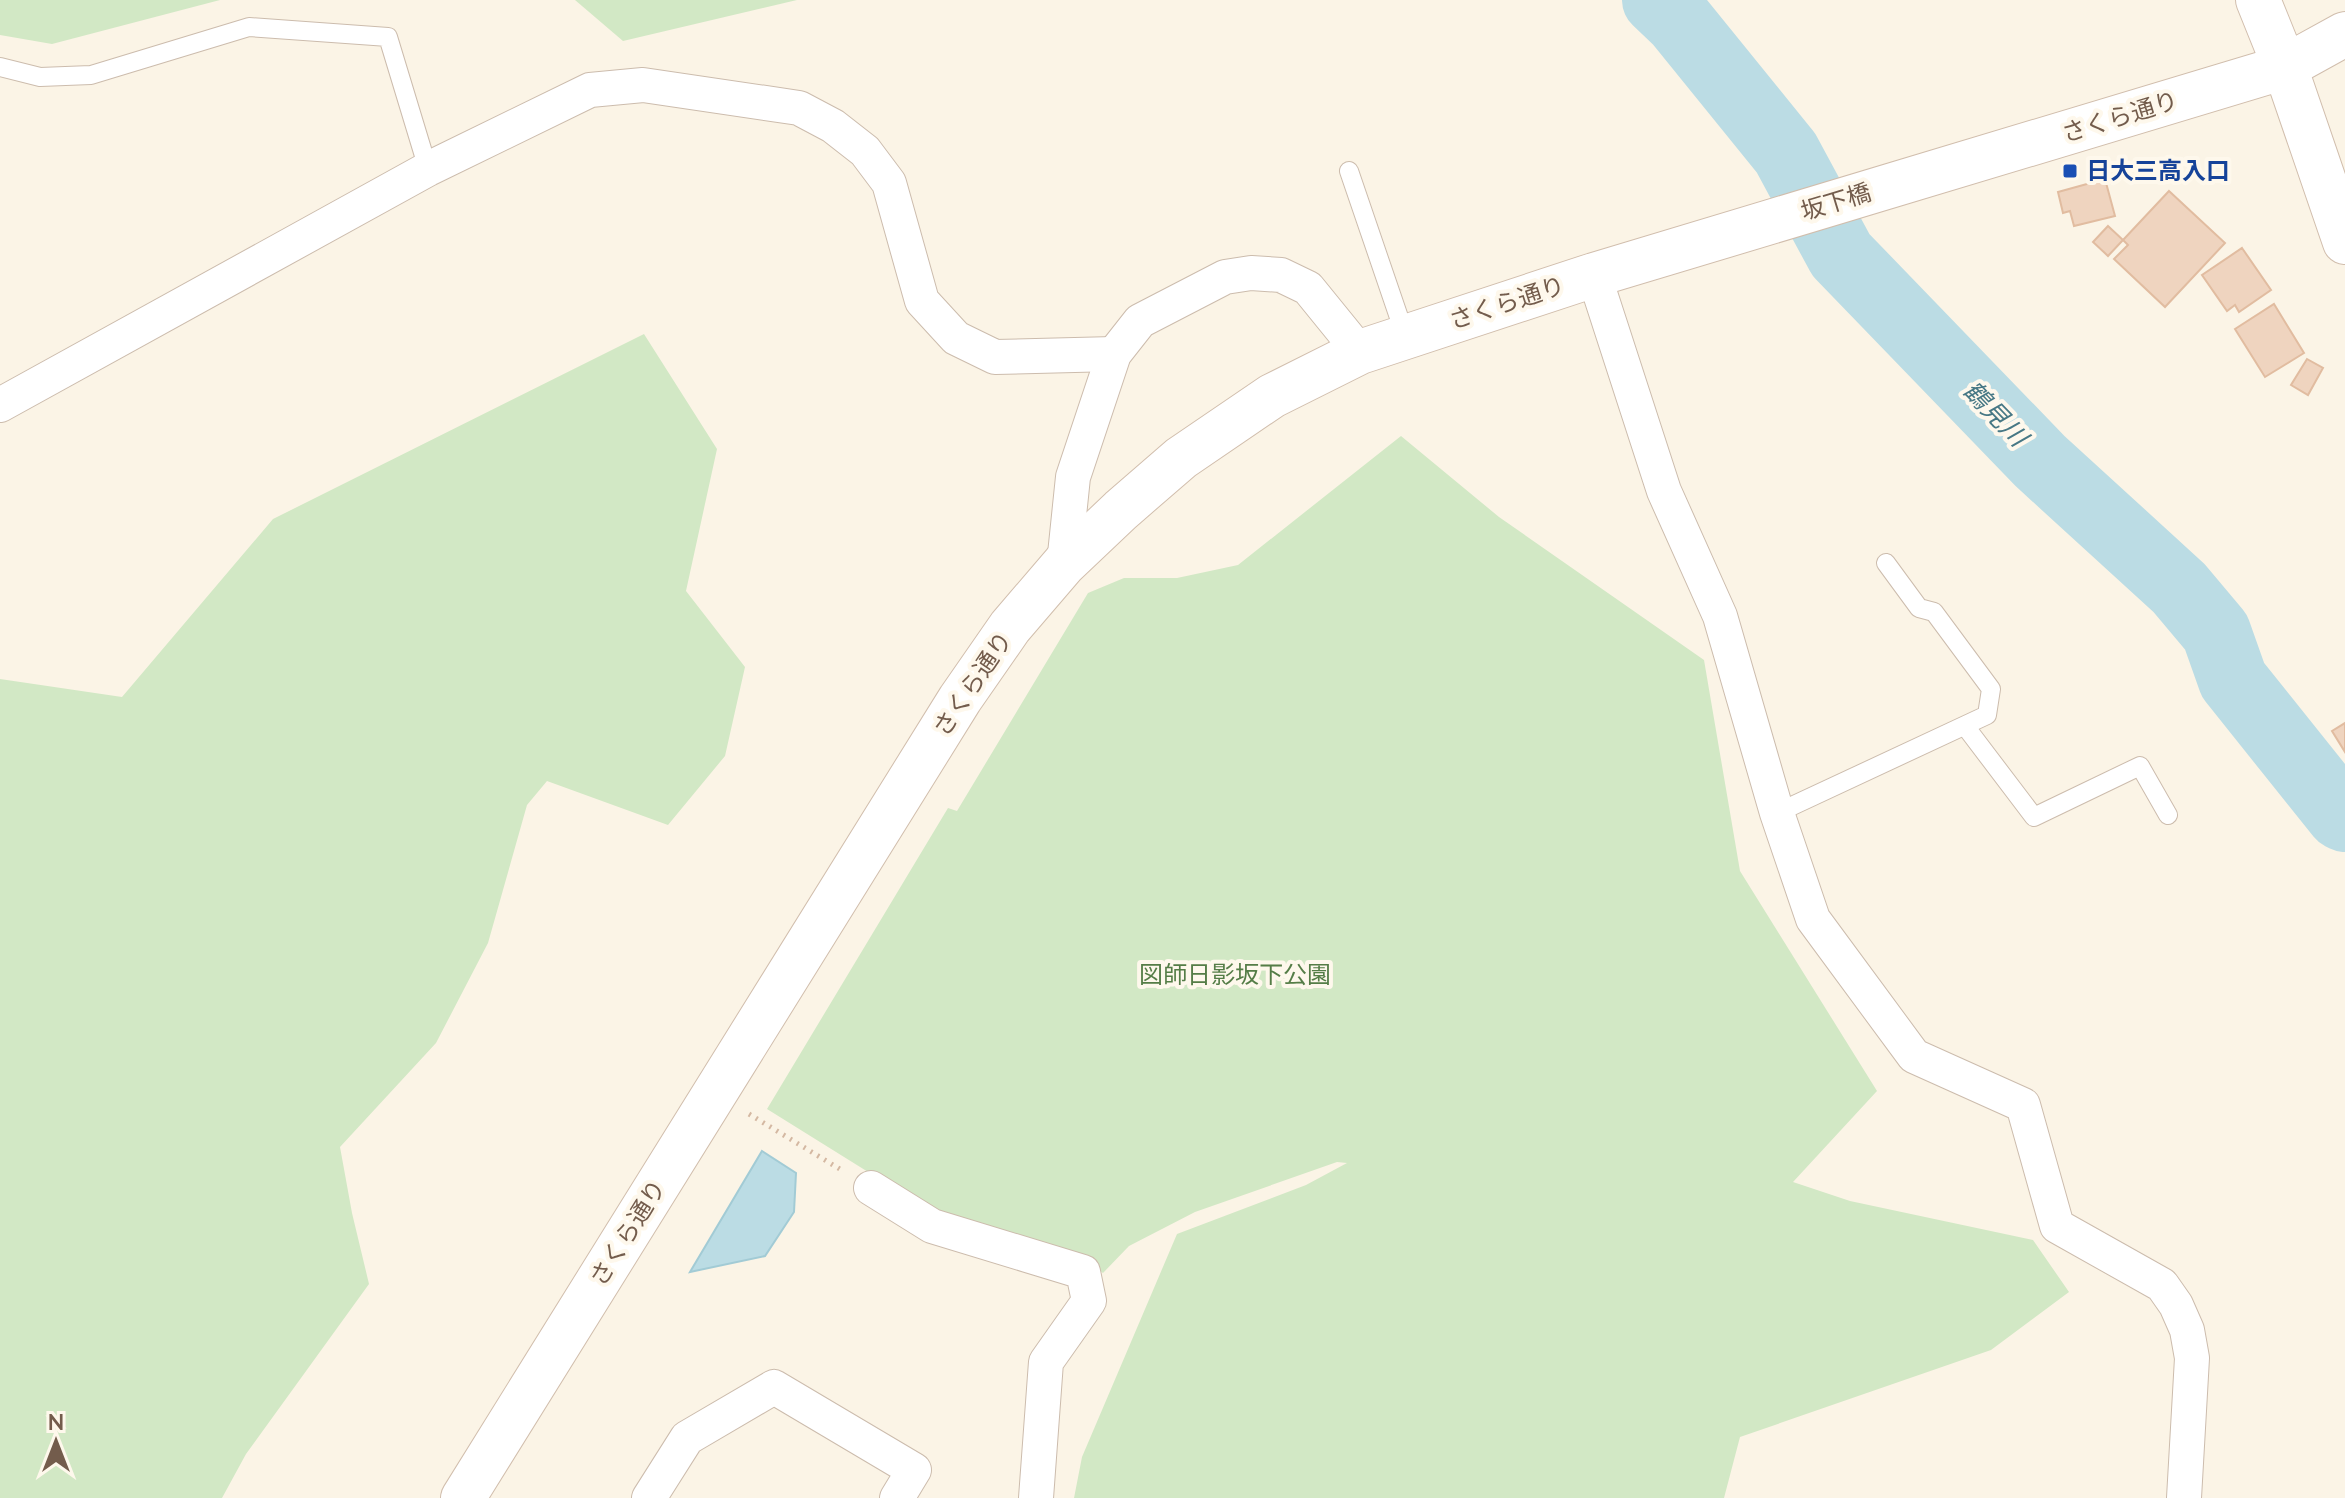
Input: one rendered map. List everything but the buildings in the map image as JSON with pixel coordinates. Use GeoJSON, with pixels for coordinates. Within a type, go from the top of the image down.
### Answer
{"type":"FeatureCollection","features":[{"type":"Feature","properties":{"kind":"street"},"geometry":{"type":"LineString","coordinates":[[2258,0],[2325,162],[2345,242]]}},
{"type":"Feature","properties":{"kind":"street","name":"さくら通り"},"geometry":{"type":"LineString","coordinates":[[1890,186],[2285,67],[2345,34]]}},
{"type":"Feature","properties":{"kind":"street"},"geometry":{"type":"LineString","coordinates":[[0,405],[428,169],[590,90],[643,85],[799,108],[833,126],[865,151],[889,183],[922,301],[956,338],[995,357],[1114,354]]}},
{"type":"Feature","properties":{"kind":"street","name":"坂下橋"},"geometry":{"type":"LineString","coordinates":[[1783,218],[1890,186]]}},
{"type":"Feature","properties":{"kind":"street","name":"さくら通り"},"geometry":{"type":"LineString","coordinates":[[463,1498],[960,699],[1010,627],[1064,564],[1181,458],[1272,396],[1360,352],[1594,275],[1783,218]]}},
{"type":"Feature","properties":{"kind":"street"},"geometry":{"type":"LineString","coordinates":[[1064,564],[1073,477],[1114,354],[1140,321],[1225,277],[1251,273],[1281,275],[1308,288],[1360,352]]}},
{"type":"Feature","properties":{"kind":"street"},"geometry":{"type":"LineString","coordinates":[[1594,275],[1664,491],[1720,616],[1777,813],[1813,919],[1914,1056],[2023,1105],[2057,1226],[2162,1285],[2176,1305],[2187,1330],[2192,1358],[2184,1498]]}},
{"type":"Feature","properties":{"kind":"street"},"geometry":{"type":"LineString","coordinates":[[871,1188],[932,1226],[1083,1272],[1089,1301],[1046,1362],[1036,1498]]}},
{"type":"Feature","properties":{"kind":"street"},"geometry":{"type":"LineString","coordinates":[[649,1498],[687,1438],[774,1387],[914,1470],[897,1498]]}},
{"type":"Feature","properties":{"kind":"lane"},"geometry":{"type":"LineString","coordinates":[[0,67],[40,77],[91,75],[249,27],[388,37],[428,169]]}},
{"type":"Feature","properties":{"kind":"lane"},"geometry":{"type":"LineString","coordinates":[[1349,171],[1405,335]]}},
{"type":"Feature","properties":{"kind":"lane"},"geometry":{"type":"LineString","coordinates":[[1777,813],[1987,715],[1991,689],[1934,612],[1919,608],[1886,563]]}},
{"type":"Feature","properties":{"kind":"lane"},"geometry":{"type":"LineString","coordinates":[[1965,726],[2034,817],[2140,766],[2168,815]]}},
{"type":"Feature","properties":{"kind":"path"},"geometry":{"type":"LineString","coordinates":[[716,1093],[871,1188]]}},
{"type":"Feature","properties":{"kind":"green space"},"geometry":{"type":"Polygon","coordinates":[[[0,0],[220,0],[52,44],[0,35],[0,0]]]}},
{"type":"Feature","properties":{"kind":"green space"},"geometry":{"type":"Polygon","coordinates":[[[575,0],[797,0],[623,41],[575,0]]]}},
{"type":"Feature","properties":{"kind":"green space"},"geometry":{"type":"Polygon","coordinates":[[[644,334],[717,449],[686,591],[745,667],[725,756],[668,825],[547,781],[527,805],[488,943],[436,1043],[340,1147],[369,1284],[246,1454],[222,1498],[0,1498],[0,679],[122,697],[273,519],[644,334]]]}},
{"type":"Feature","properties":{"kind":"green space","name":"図師日影坂下公園"},"geometry":{"type":"Polygon","coordinates":[[[1401,436],[1499,517],[1704,660],[1740,871],[1877,1091],[1793,1182],[1850,1201],[2033,1240],[2069,1292],[1991,1350],[1740,1437],[1724,1498],[1074,1498],[1082,1457],[1177,1234],[1306,1185],[1347,1163],[1337,1162],[1195,1212],[1129,1246],[1103,1273],[1092,1265],[958,1228],[767,1109],[948,808],[957,811],[1088,593],[1124,578],[1177,578],[1238,565],[1401,436]]]}},
{"type":"Feature","properties":{"kind":"water"},"geometry":{"type":"Polygon","coordinates":[[[762,1151],[796,1173],[794,1212],[765,1256],[690,1272],[762,1151]]]}},
{"type":"Feature","properties":{"kind":"waterway","name":"鶴見川"},"geometry":{"type":"LineString","coordinates":[[1657,0],[1679,21],[1786,153],[1841,255],[2040,461],[2179,588],[2216,632],[2233,680],[2345,817]]}},
{"type":"Feature","properties":{"kind":"place","name":"日大三高入口"},"geometry":{"type":"Point","coordinates":[2070,171]}}]}
